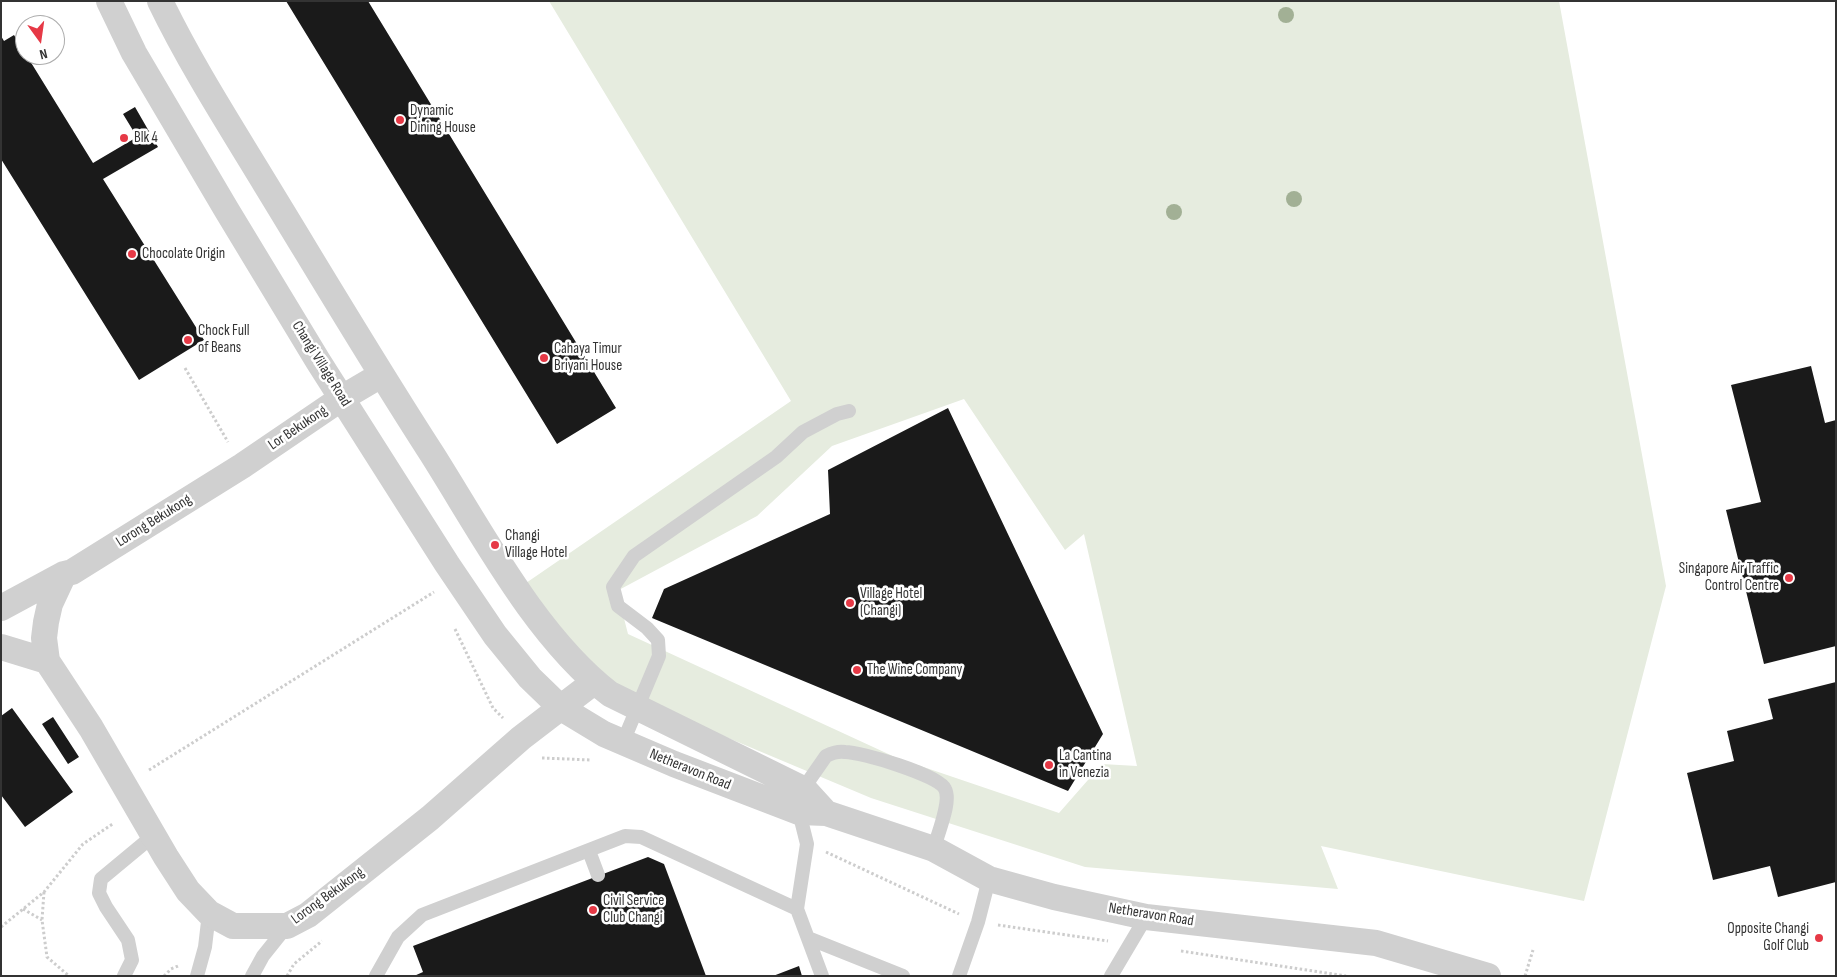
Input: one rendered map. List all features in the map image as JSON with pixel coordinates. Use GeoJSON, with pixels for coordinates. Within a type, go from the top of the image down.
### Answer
{"type":"FeatureCollection","features":[{"type":"Feature","properties":{"kind":"street","name":"Changi Village Road"},"geometry":{"type":"LineString","coordinates":[[109,1],[134,53],[226,210],[447,564],[495,634],[530,678],[561,708]]}},
{"type":"Feature","properties":{"kind":"street"},"geometry":{"type":"LineString","coordinates":[[160,1],[197,73],[381,375],[531,610],[561,647],[594,682]]}},
{"type":"Feature","properties":{"kind":"street","name":"Lor Bekukong"},"geometry":{"type":"LineString","coordinates":[[242,466],[342,398],[381,375]]}},
{"type":"Feature","properties":{"kind":"street","name":"Lorong Bekukong"},"geometry":{"type":"LineString","coordinates":[[1,608],[64,574],[72,572],[242,466]]}},
{"type":"Feature","properties":{"kind":"street","name":"Lorong Bekukong"},"geometry":{"type":"LineString","coordinates":[[64,574],[50,604],[46,622],[44,638],[47,661],[92,728],[188,892],[208,913],[233,926],[287,926],[308,915],[422,824],[521,738],[594,682]]}},
{"type":"Feature","properties":{"kind":"street"},"geometry":{"type":"LineString","coordinates":[[1,647],[47,661]]}},
{"type":"Feature","properties":{"kind":"street","name":"Netheravon Road"},"geometry":{"type":"LineString","coordinates":[[594,682],[610,694],[826,813],[934,849],[989,879],[1054,897],[1146,917],[1376,943],[1488,976]]}},
{"type":"Feature","properties":{"kind":"street","name":"Netheravon Road"},"geometry":{"type":"LineString","coordinates":[[561,708],[623,742],[802,801]]}},
{"type":"Feature","properties":{"kind":"lane"},"geometry":{"type":"LineString","coordinates":[[623,742],[636,707],[659,656],[658,640],[648,628],[618,606],[613,587],[634,556],[776,457],[803,432],[837,414],[849,411]]}},
{"type":"Feature","properties":{"kind":"lane"},"geometry":{"type":"LineString","coordinates":[[822,976],[797,909],[807,844],[802,801],[826,756],[846,752],[869,756],[934,779],[945,787],[948,796],[934,849]]}},
{"type":"Feature","properties":{"kind":"lane"},"geometry":{"type":"LineString","coordinates":[[124,976],[132,960],[128,940],[99,893],[101,879],[154,835]]}},
{"type":"Feature","properties":{"kind":"lane"},"geometry":{"type":"LineString","coordinates":[[376,976],[398,937],[422,915],[625,836],[640,837],[797,909]]}},
{"type":"Feature","properties":{"kind":"lane"},"geometry":{"type":"LineString","coordinates":[[590,851],[598,875]]}},
{"type":"Feature","properties":{"kind":"lane"},"geometry":{"type":"LineString","coordinates":[[959,976],[978,922],[989,879]]}},
{"type":"Feature","properties":{"kind":"lane"},"geometry":{"type":"LineString","coordinates":[[197,976],[205,947],[208,913]]}},
{"type":"Feature","properties":{"kind":"lane"},"geometry":{"type":"LineString","coordinates":[[1111,976],[1146,917]]}},
{"type":"Feature","properties":{"kind":"lane"},"geometry":{"type":"LineString","coordinates":[[252,976],[263,956],[287,926]]}},
{"type":"Feature","properties":{"kind":"lane"},"geometry":{"type":"LineString","coordinates":[[808,938],[903,976]]}},
{"type":"Feature","properties":{"kind":"path"},"geometry":{"type":"LineString","coordinates":[[185,368],[242,466]]}},
{"type":"Feature","properties":{"kind":"path"},"geometry":{"type":"LineString","coordinates":[[126,786],[290,680],[436,591],[440,599]]}},
{"type":"Feature","properties":{"kind":"path"},"geometry":{"type":"LineString","coordinates":[[453,624],[493,708],[521,738]]}},
{"type":"Feature","properties":{"kind":"path"},"geometry":{"type":"LineString","coordinates":[[1,927],[44,892],[83,844],[120,819]]}},
{"type":"Feature","properties":{"kind":"path"},"geometry":{"type":"LineString","coordinates":[[44,892],[42,920],[47,957],[69,976]]}},
{"type":"Feature","properties":{"kind":"path"},"geometry":{"type":"LineString","coordinates":[[24,909],[42,920]]}},
{"type":"Feature","properties":{"kind":"path"},"geometry":{"type":"LineString","coordinates":[[1525,976],[1533,950]]}},
{"type":"Feature","properties":{"kind":"shaded area"},"geometry":{"type":"Polygon","coordinates":[[[549,1],[1559,1],[1666,586],[1584,901],[1321,846],[1338,889],[1085,867],[871,798],[633,698],[585,667],[526,583],[791,401],[549,1]],[[964,399],[832,446],[757,516],[617,591],[628,634],[897,758],[1059,813],[1102,764],[1137,766],[1084,534],[1065,550],[964,399]]]}},
{"type":"Feature","properties":{"kind":"building"},"geometry":{"type":"Polygon","coordinates":[[[286,1],[368,1],[616,408],[557,444],[286,1]]]}},
{"type":"Feature","properties":{"kind":"building"},"geometry":{"type":"Polygon","coordinates":[[[14,35],[15,65],[33,65],[93,163],[137,137],[123,114],[135,107],[158,147],[103,179],[204,340],[139,380],[1,159],[1,36],[4,41],[14,35]]]}},
{"type":"Feature","properties":{"kind":"building","name":"Singapore Air Traffic Control Centre"},"geometry":{"type":"Polygon","coordinates":[[[1811,366],[1825,423],[1836,420],[1836,646],[1764,664],[1726,510],[1761,502],[1731,385],[1811,366]]]}},
{"type":"Feature","properties":{"kind":"building","name":"Village Hotel (Changi)"},"geometry":{"type":"Polygon","coordinates":[[[948,408],[1103,734],[1068,791],[652,618],[664,589],[830,514],[828,470],[948,408]]]}},
{"type":"Feature","properties":{"kind":"building"},"geometry":{"type":"Polygon","coordinates":[[[1836,682],[1836,882],[1778,897],[1770,866],[1713,880],[1687,773],[1734,761],[1727,731],[1773,719],[1768,699],[1836,682]]]}},
{"type":"Feature","properties":{"kind":"building"},"geometry":{"type":"Polygon","coordinates":[[[12,708],[73,792],[25,827],[1,795],[1,716],[12,708]]]}},
{"type":"Feature","properties":{"kind":"building"},"geometry":{"type":"Polygon","coordinates":[[[53,717],[79,757],[68,764],[42,724],[53,717]]]}},
{"type":"Feature","properties":{"kind":"building","name":"Civil Service Club Changi"},"geometry":{"type":"Polygon","coordinates":[[[648,857],[664,864],[706,976],[414,976],[423,972],[413,946],[648,857]]]}},
{"type":"Feature","properties":{"kind":"building"},"geometry":{"type":"Polygon","coordinates":[[[799,966],[802,976],[773,976],[799,966]]]}},
{"type":"Feature","properties":{"kind":"place","name":"Dynamic Dining House"},"geometry":{"type":"Point","coordinates":[400,120]}},
{"type":"Feature","properties":{"kind":"place","name":"Blk 4"},"geometry":{"type":"Point","coordinates":[124,138]}},
{"type":"Feature","properties":{"kind":"place","name":"Chocolate Origin"},"geometry":{"type":"Point","coordinates":[132,254]}},
{"type":"Feature","properties":{"kind":"place","name":"Chock Full of Beans"},"geometry":{"type":"Point","coordinates":[188,340]}},
{"type":"Feature","properties":{"kind":"place","name":"Cahaya Timur Briyani House"},"geometry":{"type":"Point","coordinates":[544,358]}},
{"type":"Feature","properties":{"kind":"place","name":"Changi Village Hotel"},"geometry":{"type":"Point","coordinates":[495,545]}},
{"type":"Feature","properties":{"kind":"place","name":"Singapore Air Traffic Control Centre"},"geometry":{"type":"Point","coordinates":[1789,578]}},
{"type":"Feature","properties":{"kind":"place","name":"Village Hotel (Changi)"},"geometry":{"type":"Point","coordinates":[850,603]}},
{"type":"Feature","properties":{"kind":"place","name":"The Wine Company"},"geometry":{"type":"Point","coordinates":[857,670]}},
{"type":"Feature","properties":{"kind":"place","name":"La Cantina in Venezia"},"geometry":{"type":"Point","coordinates":[1049,765]}},
{"type":"Feature","properties":{"kind":"place","name":"Civil Service Club Changi"},"geometry":{"type":"Point","coordinates":[593,910]}},
{"type":"Feature","properties":{"kind":"place","name":"Opposite Changi Golf Club"},"geometry":{"type":"Point","coordinates":[1819,938]}}]}
